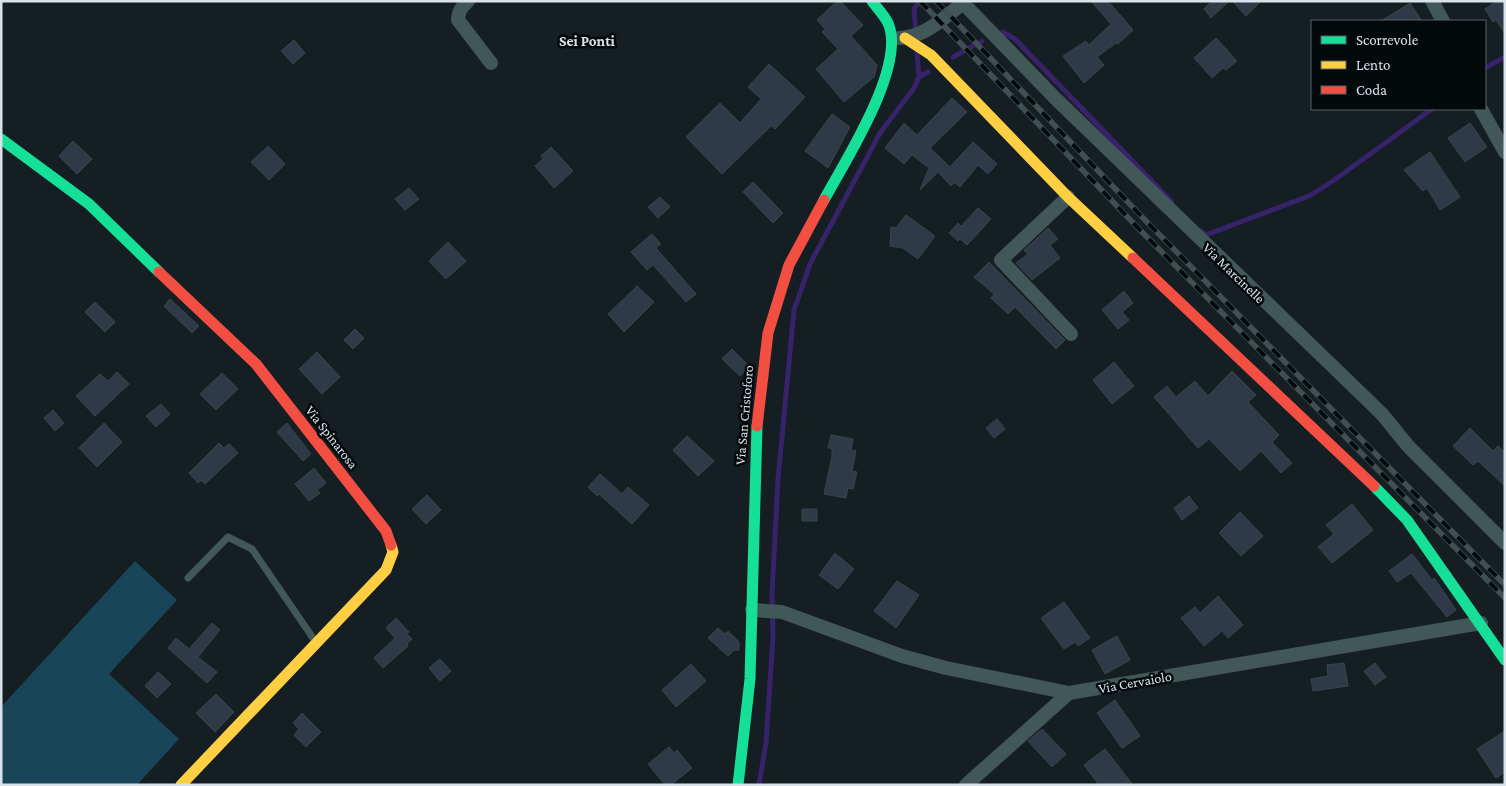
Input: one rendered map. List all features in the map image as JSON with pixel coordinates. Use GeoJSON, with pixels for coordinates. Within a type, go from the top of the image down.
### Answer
{"type":"FeatureCollection","features":[{"type":"Feature","properties":{"kind":"street"},"geometry":{"type":"LineString","coordinates":[[468,1],[462,6],[458,20],[491,63]]}},
{"type":"Feature","properties":{"kind":"street"},"geometry":{"type":"LineString","coordinates":[[1432,1],[1442,20]]}},
{"type":"Feature","properties":{"kind":"street"},"geometry":{"type":"LineString","coordinates":[[879,4],[888,23],[891,38],[906,38],[930,29],[963,2]]}},
{"type":"Feature","properties":{"kind":"street","name":"Via Marcinelle"},"geometry":{"type":"LineString","coordinates":[[963,2],[1077,120],[1382,414],[1408,446],[1505,542]]}},
{"type":"Feature","properties":{"kind":"street","name":"Via San Cristoforo"},"geometry":{"type":"LineString","coordinates":[[738,785],[756,610],[755,451],[768,333],[789,265],[870,114],[888,74],[891,38]]}},
{"type":"Feature","properties":{"kind":"street"},"geometry":{"type":"LineString","coordinates":[[906,38],[931,55],[1068,197],[1362,474],[1407,520],[1481,623],[1505,660]]}},
{"type":"Feature","properties":{"kind":"street"},"geometry":{"type":"LineString","coordinates":[[1482,110],[1505,152]]}},
{"type":"Feature","properties":{"kind":"street","name":"Via Spinarosa"},"geometry":{"type":"LineString","coordinates":[[1,139],[89,204],[256,364],[386,530],[393,552],[386,570],[316,641],[181,785]]}},
{"type":"Feature","properties":{"kind":"street"},"geometry":{"type":"LineString","coordinates":[[1068,197],[1001,260],[1071,334]]}},
{"type":"Feature","properties":{"kind":"street","name":"Via Cervaiolo"},"geometry":{"type":"LineString","coordinates":[[756,610],[782,612],[902,656],[946,668],[1069,693],[1481,623]]}},
{"type":"Feature","properties":{"kind":"street"},"geometry":{"type":"LineString","coordinates":[[966,785],[1069,693]]}},
{"type":"Feature","properties":{"kind":"lane"},"geometry":{"type":"LineString","coordinates":[[188,578],[228,537],[252,549],[316,641]]}},
{"type":"Feature","properties":{"kind":"shaded area"},"geometry":{"type":"Polygon","coordinates":[[[135,561],[177,600],[109,674],[179,739],[137,785],[1,785],[1,707],[135,561]]]}},
{"type":"Feature","properties":{"kind":"building"},"geometry":{"type":"Polygon","coordinates":[[[837,1],[840,1],[863,25],[851,36],[877,65],[874,77],[844,102],[816,69],[838,49],[822,32],[825,29],[817,20],[837,1]]]}},
{"type":"Feature","properties":{"kind":"building"},"geometry":{"type":"Polygon","coordinates":[[[1091,1],[1108,1],[1133,30],[1118,44],[1116,43],[1097,57],[1104,65],[1084,83],[1063,56],[1086,41],[1089,45],[1111,24],[1091,1]]]}},
{"type":"Feature","properties":{"kind":"building"},"geometry":{"type":"Polygon","coordinates":[[[1212,1],[1229,1],[1211,18],[1204,9],[1212,1]]]}},
{"type":"Feature","properties":{"kind":"building"},"geometry":{"type":"Polygon","coordinates":[[[1232,1],[1261,1],[1246,16],[1232,1]]]}},
{"type":"Feature","properties":{"kind":"building"},"geometry":{"type":"Polygon","coordinates":[[[1497,1],[1505,1],[1505,34],[1496,20],[1493,22],[1485,9],[1497,1]]]}},
{"type":"Feature","properties":{"kind":"building"},"geometry":{"type":"Polygon","coordinates":[[[1410,3],[1421,20],[1383,20],[1410,3]]]}},
{"type":"Feature","properties":{"kind":"building"},"geometry":{"type":"Polygon","coordinates":[[[1216,38],[1237,61],[1226,70],[1223,68],[1212,78],[1194,58],[1216,38]]]}},
{"type":"Feature","properties":{"kind":"building"},"geometry":{"type":"Polygon","coordinates":[[[294,40],[305,53],[293,64],[281,51],[294,40]]]}},
{"type":"Feature","properties":{"kind":"building"},"geometry":{"type":"Polygon","coordinates":[[[769,64],[805,97],[775,129],[771,126],[722,174],[686,137],[720,103],[740,123],[761,99],[748,87],[769,64]]]}},
{"type":"Feature","properties":{"kind":"building"},"geometry":{"type":"Polygon","coordinates":[[[952,98],[967,112],[930,148],[950,167],[973,142],[997,164],[988,174],[978,165],[960,187],[954,182],[951,186],[938,172],[920,190],[929,168],[912,155],[904,164],[885,148],[904,123],[917,135],[952,98]]]}},
{"type":"Feature","properties":{"kind":"building"},"geometry":{"type":"Polygon","coordinates":[[[832,114],[850,127],[828,168],[805,151],[832,114]]]}},
{"type":"Feature","properties":{"kind":"building"},"geometry":{"type":"Polygon","coordinates":[[[1470,123],[1487,147],[1465,162],[1448,138],[1470,123]]]}},
{"type":"Feature","properties":{"kind":"building"},"geometry":{"type":"Polygon","coordinates":[[[73,141],[92,159],[77,174],[59,156],[73,141]]]}},
{"type":"Feature","properties":{"kind":"building"},"geometry":{"type":"Polygon","coordinates":[[[268,146],[285,164],[269,180],[251,162],[268,146]]]}},
{"type":"Feature","properties":{"kind":"building"},"geometry":{"type":"Polygon","coordinates":[[[551,147],[573,171],[554,188],[535,166],[543,159],[541,156],[551,147]]]}},
{"type":"Feature","properties":{"kind":"building"},"geometry":{"type":"Polygon","coordinates":[[[1430,152],[1460,197],[1440,210],[1427,188],[1423,191],[1404,170],[1430,152]]]}},
{"type":"Feature","properties":{"kind":"building"},"geometry":{"type":"Polygon","coordinates":[[[753,182],[783,213],[773,223],[743,192],[753,182]]]}},
{"type":"Feature","properties":{"kind":"building"},"geometry":{"type":"Polygon","coordinates":[[[409,188],[419,199],[405,210],[395,199],[409,188]]]}},
{"type":"Feature","properties":{"kind":"building"},"geometry":{"type":"Polygon","coordinates":[[[660,197],[670,207],[658,218],[648,207],[660,197]]]}},
{"type":"Feature","properties":{"kind":"building"},"geometry":{"type":"Polygon","coordinates":[[[978,208],[991,219],[967,245],[960,239],[958,241],[949,233],[958,223],[961,226],[978,208]]]}},
{"type":"Feature","properties":{"kind":"building"},"geometry":{"type":"Polygon","coordinates":[[[906,215],[935,236],[918,259],[903,248],[890,246],[891,227],[896,228],[906,215]]]}},
{"type":"Feature","properties":{"kind":"building"},"geometry":{"type":"Polygon","coordinates":[[[1048,228],[1058,239],[1050,245],[1060,258],[1032,280],[1016,263],[1028,254],[1024,250],[1048,228]]]}},
{"type":"Feature","properties":{"kind":"building"},"geometry":{"type":"Polygon","coordinates":[[[652,234],[661,244],[656,248],[696,294],[686,302],[653,265],[647,270],[631,252],[652,234]]]}},
{"type":"Feature","properties":{"kind":"building"},"geometry":{"type":"Polygon","coordinates":[[[448,242],[466,261],[446,279],[429,261],[448,242]]]}},
{"type":"Feature","properties":{"kind":"building"},"geometry":{"type":"Polygon","coordinates":[[[989,262],[1065,340],[1056,349],[1015,307],[1008,314],[991,298],[994,294],[974,277],[989,262]]]}},
{"type":"Feature","properties":{"kind":"building"},"geometry":{"type":"Polygon","coordinates":[[[637,286],[654,302],[624,332],[608,314],[637,286]]]}},
{"type":"Feature","properties":{"kind":"building"},"geometry":{"type":"Polygon","coordinates":[[[1124,291],[1133,303],[1122,312],[1129,320],[1118,329],[1102,310],[1124,291]]]}},
{"type":"Feature","properties":{"kind":"building"},"geometry":{"type":"Polygon","coordinates":[[[170,299],[199,326],[192,333],[164,306],[170,299]]]}},
{"type":"Feature","properties":{"kind":"building"},"geometry":{"type":"Polygon","coordinates":[[[95,302],[115,322],[105,332],[85,312],[95,302]]]}},
{"type":"Feature","properties":{"kind":"building"},"geometry":{"type":"Polygon","coordinates":[[[355,329],[364,338],[353,349],[344,340],[355,329]]]}},
{"type":"Feature","properties":{"kind":"building"},"geometry":{"type":"Polygon","coordinates":[[[732,349],[749,366],[740,376],[722,359],[732,349]]]}},
{"type":"Feature","properties":{"kind":"building"},"geometry":{"type":"Polygon","coordinates":[[[317,352],[340,377],[322,394],[299,369],[317,352]]]}},
{"type":"Feature","properties":{"kind":"building"},"geometry":{"type":"Polygon","coordinates":[[[1114,362],[1134,386],[1112,404],[1093,380],[1114,362]]]}},
{"type":"Feature","properties":{"kind":"building"},"geometry":{"type":"Polygon","coordinates":[[[1232,371],[1256,395],[1248,402],[1279,435],[1272,442],[1292,463],[1281,473],[1261,451],[1240,471],[1209,439],[1198,448],[1154,397],[1167,386],[1176,397],[1195,381],[1208,396],[1232,371]]]}},
{"type":"Feature","properties":{"kind":"building"},"geometry":{"type":"Polygon","coordinates":[[[117,372],[129,384],[95,416],[76,396],[100,374],[108,381],[117,372]]]}},
{"type":"Feature","properties":{"kind":"building"},"geometry":{"type":"Polygon","coordinates":[[[222,373],[238,389],[216,410],[200,394],[222,373]]]}},
{"type":"Feature","properties":{"kind":"building"},"geometry":{"type":"Polygon","coordinates":[[[161,404],[170,414],[156,427],[146,416],[161,404]]]}},
{"type":"Feature","properties":{"kind":"building"},"geometry":{"type":"Polygon","coordinates":[[[53,410],[64,423],[55,431],[44,418],[53,410]]]}},
{"type":"Feature","properties":{"kind":"building"},"geometry":{"type":"Polygon","coordinates":[[[997,419],[1005,429],[994,438],[986,428],[997,419]]]}},
{"type":"Feature","properties":{"kind":"building"},"geometry":{"type":"Polygon","coordinates":[[[104,423],[122,442],[97,467],[79,448],[104,423]]]}},
{"type":"Feature","properties":{"kind":"building"},"geometry":{"type":"Polygon","coordinates":[[[287,423],[311,454],[303,461],[277,432],[287,423]]]}},
{"type":"Feature","properties":{"kind":"building"},"geometry":{"type":"Polygon","coordinates":[[[1470,428],[1493,451],[1498,446],[1505,452],[1505,486],[1478,461],[1473,465],[1453,446],[1470,428]]]}},
{"type":"Feature","properties":{"kind":"building"},"geometry":{"type":"Polygon","coordinates":[[[831,435],[853,439],[851,450],[856,451],[852,471],[857,472],[853,489],[848,488],[846,498],[824,494],[832,456],[832,448],[828,448],[831,435]]]}},
{"type":"Feature","properties":{"kind":"building"},"geometry":{"type":"Polygon","coordinates":[[[687,436],[714,461],[698,476],[673,450],[687,436]]]}},
{"type":"Feature","properties":{"kind":"building"},"geometry":{"type":"Polygon","coordinates":[[[219,443],[224,448],[229,444],[238,453],[205,484],[201,480],[198,483],[189,473],[219,443]]]}},
{"type":"Feature","properties":{"kind":"building"},"geometry":{"type":"Polygon","coordinates":[[[314,468],[326,483],[317,490],[320,493],[309,501],[295,484],[314,468]]]}},
{"type":"Feature","properties":{"kind":"building"},"geometry":{"type":"Polygon","coordinates":[[[600,474],[622,494],[628,487],[649,505],[632,524],[599,494],[597,496],[588,487],[600,474]]]}},
{"type":"Feature","properties":{"kind":"building"},"geometry":{"type":"Polygon","coordinates":[[[427,495],[441,510],[426,524],[412,509],[427,495]]]}},
{"type":"Feature","properties":{"kind":"building"},"geometry":{"type":"Polygon","coordinates":[[[1189,496],[1198,508],[1182,520],[1174,508],[1189,496]]]}},
{"type":"Feature","properties":{"kind":"building"},"geometry":{"type":"Polygon","coordinates":[[[1352,504],[1373,530],[1332,563],[1318,547],[1334,534],[1326,525],[1352,504]]]}},
{"type":"Feature","properties":{"kind":"building"},"geometry":{"type":"Polygon","coordinates":[[[802,509],[817,509],[817,521],[802,521],[802,509]]]}},
{"type":"Feature","properties":{"kind":"building"},"geometry":{"type":"Polygon","coordinates":[[[1240,512],[1263,536],[1241,556],[1219,533],[1240,512]]]}},
{"type":"Feature","properties":{"kind":"building"},"geometry":{"type":"Polygon","coordinates":[[[835,553],[854,569],[838,589],[819,575],[835,553]]]}},
{"type":"Feature","properties":{"kind":"building"},"geometry":{"type":"Polygon","coordinates":[[[1412,554],[1432,580],[1434,578],[1456,610],[1447,617],[1411,573],[1397,582],[1389,571],[1412,554]]]}},
{"type":"Feature","properties":{"kind":"building"},"geometry":{"type":"Polygon","coordinates":[[[897,581],[919,595],[896,628],[874,611],[897,581]]]}},
{"type":"Feature","properties":{"kind":"building"},"geometry":{"type":"Polygon","coordinates":[[[1218,596],[1243,625],[1228,638],[1222,631],[1204,646],[1181,618],[1195,607],[1200,613],[1218,596]]]}},
{"type":"Feature","properties":{"kind":"building"},"geometry":{"type":"Polygon","coordinates":[[[1064,602],[1090,638],[1078,646],[1075,642],[1064,649],[1041,618],[1064,602]]]}},
{"type":"Feature","properties":{"kind":"building"},"geometry":{"type":"Polygon","coordinates":[[[396,618],[409,632],[407,634],[412,639],[407,644],[408,646],[383,668],[374,658],[395,638],[386,628],[396,618]]]}},
{"type":"Feature","properties":{"kind":"building"},"geometry":{"type":"Polygon","coordinates":[[[212,623],[220,630],[198,657],[217,672],[207,683],[168,648],[176,638],[189,649],[212,623]]]}},
{"type":"Feature","properties":{"kind":"building"},"geometry":{"type":"Polygon","coordinates":[[[718,628],[725,634],[728,631],[739,642],[739,650],[734,650],[728,656],[708,638],[718,628]]]}},
{"type":"Feature","properties":{"kind":"building"},"geometry":{"type":"Polygon","coordinates":[[[1117,636],[1130,660],[1105,674],[1092,650],[1117,636]]]}},
{"type":"Feature","properties":{"kind":"building"},"geometry":{"type":"Polygon","coordinates":[[[440,659],[451,671],[440,681],[429,668],[440,659]]]}},
{"type":"Feature","properties":{"kind":"building"},"geometry":{"type":"Polygon","coordinates":[[[1344,663],[1348,686],[1313,691],[1311,679],[1328,676],[1327,665],[1344,663]]]}},
{"type":"Feature","properties":{"kind":"building"},"geometry":{"type":"Polygon","coordinates":[[[1375,663],[1386,677],[1375,685],[1364,671],[1375,663]]]}},
{"type":"Feature","properties":{"kind":"building"},"geometry":{"type":"Polygon","coordinates":[[[691,664],[706,681],[676,707],[662,690],[691,664]]]}},
{"type":"Feature","properties":{"kind":"building"},"geometry":{"type":"Polygon","coordinates":[[[158,672],[171,684],[157,698],[145,686],[158,672]]]}},
{"type":"Feature","properties":{"kind":"building"},"geometry":{"type":"Polygon","coordinates":[[[216,694],[234,712],[215,732],[196,713],[216,694]]]}},
{"type":"Feature","properties":{"kind":"building"},"geometry":{"type":"Polygon","coordinates":[[[1115,700],[1140,736],[1122,748],[1097,713],[1115,700]]]}},
{"type":"Feature","properties":{"kind":"building"},"geometry":{"type":"Polygon","coordinates":[[[302,713],[321,732],[306,747],[294,735],[299,729],[293,723],[302,713]]]}},
{"type":"Feature","properties":{"kind":"building"},"geometry":{"type":"Polygon","coordinates":[[[1042,729],[1066,754],[1052,767],[1028,741],[1042,729]]]}},
{"type":"Feature","properties":{"kind":"building"},"geometry":{"type":"Polygon","coordinates":[[[1505,731],[1505,772],[1496,778],[1477,749],[1505,731]]]}},
{"type":"Feature","properties":{"kind":"building"},"geometry":{"type":"Polygon","coordinates":[[[669,747],[674,753],[677,750],[692,768],[671,785],[665,785],[648,764],[669,747]]]}},
{"type":"Feature","properties":{"kind":"building"},"geometry":{"type":"Polygon","coordinates":[[[1105,749],[1133,785],[1099,785],[1084,765],[1105,749]]]}},
{"type":"Feature","properties":{"kind":"waterway"},"geometry":{"type":"LineString","coordinates":[[916,34],[914,9],[920,1]]}},
{"type":"Feature","properties":{"kind":"waterway"},"geometry":{"type":"LineString","coordinates":[[1003,32],[1015,39],[1172,202]]}},
{"type":"Feature","properties":{"kind":"waterway"},"geometry":{"type":"LineString","coordinates":[[953,57],[982,41]]}},
{"type":"Feature","properties":{"kind":"waterway"},"geometry":{"type":"LineString","coordinates":[[759,785],[766,743],[773,637],[772,594],[778,479],[794,310],[810,264],[880,133],[914,88],[919,77],[917,52]]}},
{"type":"Feature","properties":{"kind":"waterway"},"geometry":{"type":"LineString","coordinates":[[1486,67],[1505,57]]}},
{"type":"Feature","properties":{"kind":"waterway"},"geometry":{"type":"LineString","coordinates":[[919,77],[928,72]]}},
{"type":"Feature","properties":{"kind":"waterway"},"geometry":{"type":"LineString","coordinates":[[1201,231],[1206,235],[1309,196],[1333,181],[1431,110]]}},
{"type":"Feature","properties":{"kind":"railway"},"geometry":{"type":"LineString","coordinates":[[920,1],[1141,231],[1505,598]]}},
{"type":"Feature","properties":{"kind":"railway"},"geometry":{"type":"LineString","coordinates":[[936,1],[1144,219],[1505,585]]}},
{"type":"Feature","properties":{"kind":"traffic: fast"},"geometry":{"type":"LineString","coordinates":[[824,200],[871,113],[882,88],[889,63],[892,41],[888,23],[872,1]]}},
{"type":"Feature","properties":{"kind":"traffic: fast"},"geometry":{"type":"LineString","coordinates":[[1,139],[89,204],[159,272]]}},
{"type":"Feature","properties":{"kind":"traffic: fast"},"geometry":{"type":"LineString","coordinates":[[738,785],[750,679],[757,426]]}},
{"type":"Feature","properties":{"kind":"traffic: fast"},"geometry":{"type":"LineString","coordinates":[[1374,486],[1407,520],[1505,660]]}},
{"type":"Feature","properties":{"kind":"traffic: slow"},"geometry":{"type":"LineString","coordinates":[[905,38],[931,55],[1068,197],[1133,258]]}},
{"type":"Feature","properties":{"kind":"traffic: slow"},"geometry":{"type":"LineString","coordinates":[[181,785],[386,570],[393,552],[391,545]]}},
{"type":"Feature","properties":{"kind":"traffic: jam"},"geometry":{"type":"LineString","coordinates":[[757,426],[768,333],[789,265],[824,200]]}},
{"type":"Feature","properties":{"kind":"traffic: jam"},"geometry":{"type":"LineString","coordinates":[[1133,258],[1374,486]]}},
{"type":"Feature","properties":{"kind":"traffic: jam"},"geometry":{"type":"LineString","coordinates":[[159,272],[256,364],[386,531],[391,545]]}},
{"type":"Feature","properties":{"kind":"district","name":"Sei Ponti"},"geometry":{"type":"Point","coordinates":[587,41]}}]}
